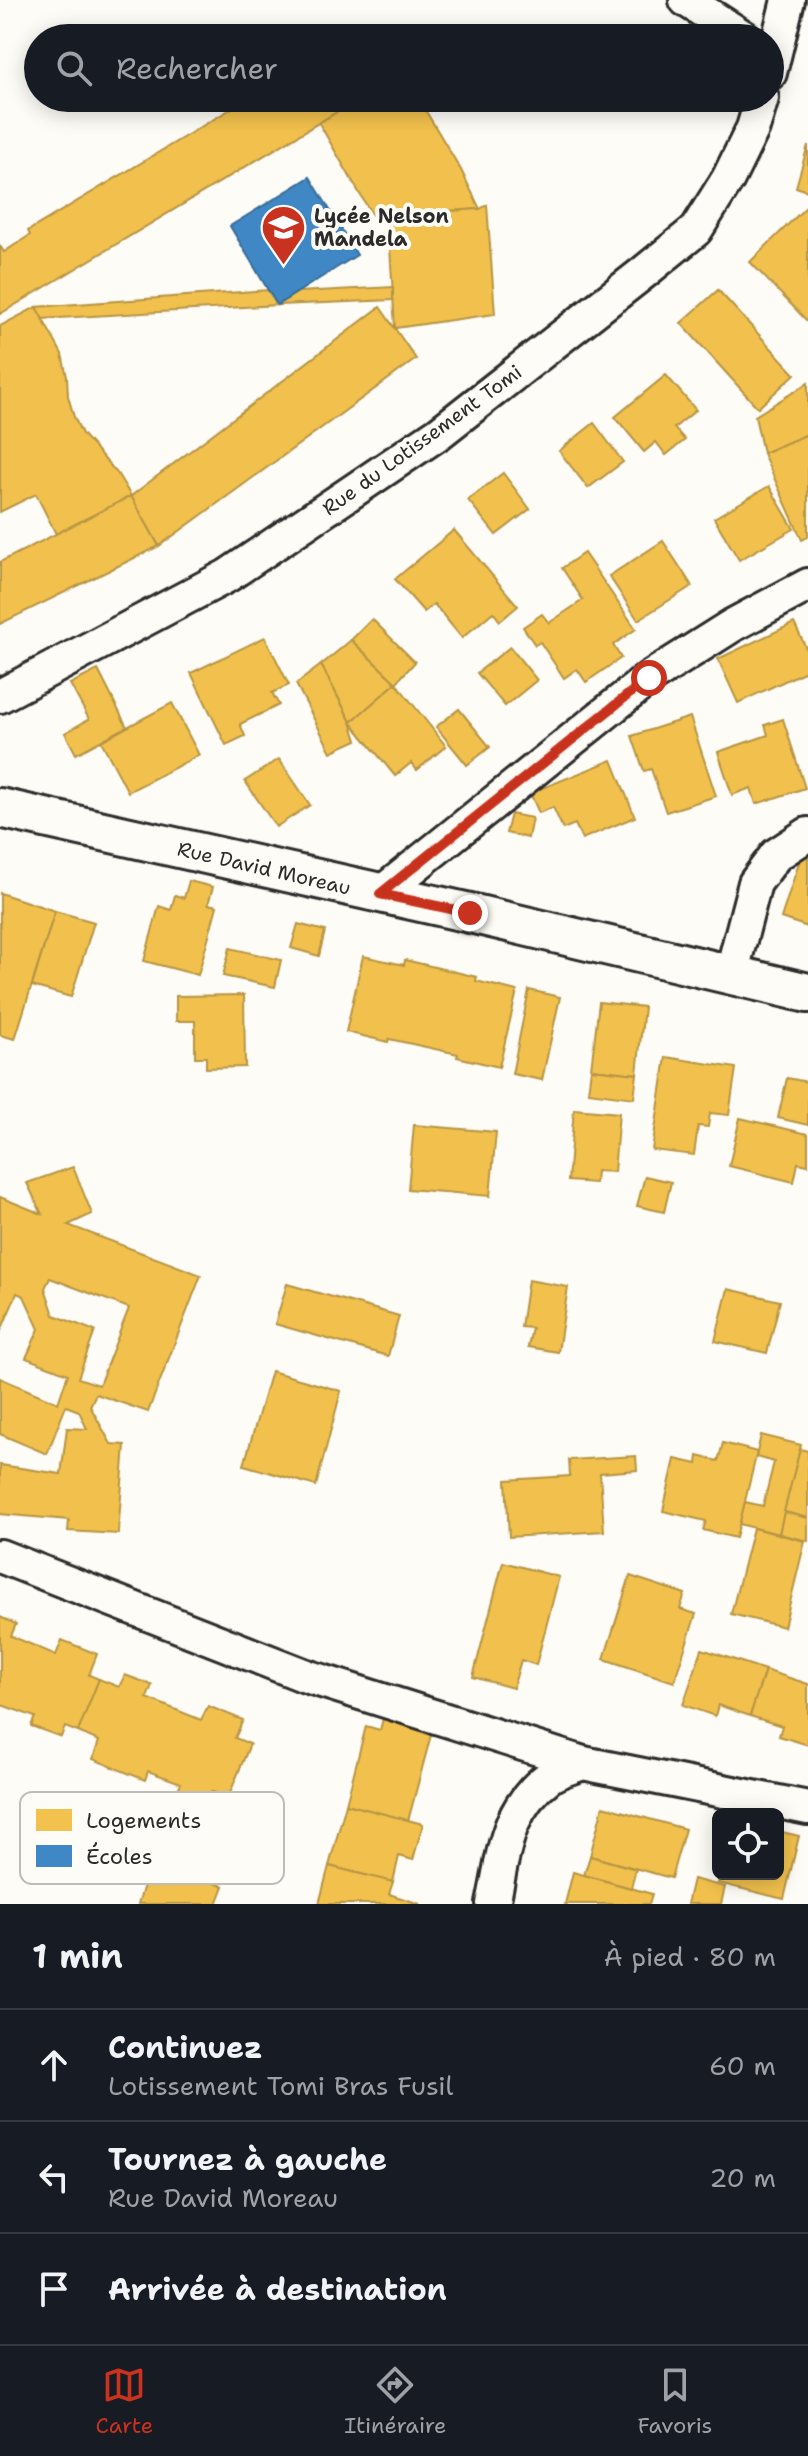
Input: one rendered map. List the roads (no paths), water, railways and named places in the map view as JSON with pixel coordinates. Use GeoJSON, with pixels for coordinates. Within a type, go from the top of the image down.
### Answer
{"type":"FeatureCollection","features":[{"type":"Feature","properties":{"kind":"street"},"geometry":{"type":"LineString","coordinates":[[686,0],[723,24]]}},
{"type":"Feature","properties":{"kind":"street"},"geometry":{"type":"LineString","coordinates":[[782,24],[788,0]]}},
{"type":"Feature","properties":{"kind":"street","name":"Rue du Lotissement Tomi"},"geometry":{"type":"LineString","coordinates":[[0,696],[227,576],[439,433],[696,230],[728,179],[758,112]]}},
{"type":"Feature","properties":{"kind":"street"},"geometry":{"type":"LineString","coordinates":[[380,894],[649,678],[733,625],[808,585]]}},
{"type":"Feature","properties":{"kind":"street","name":"Rue David Moreau"},"geometry":{"type":"LineString","coordinates":[[0,808],[470,913],[808,993]]}},
{"type":"Feature","properties":{"kind":"street"},"geometry":{"type":"LineString","coordinates":[[731,975],[755,883],[776,855],[808,834]]}},
{"type":"Feature","properties":{"kind":"street"},"geometry":{"type":"LineString","coordinates":[[0,1556],[306,1676],[583,1763],[808,1808]]}},
{"type":"Feature","properties":{"kind":"street"},"geometry":{"type":"LineString","coordinates":[[493,1904],[511,1822],[530,1794],[551,1775],[583,1763]]}},
{"type":"Feature","properties":{"kind":"place","name":"Lycée Nelson Mandela"},"geometry":{"type":"Point","coordinates":[283,266]}}]}
